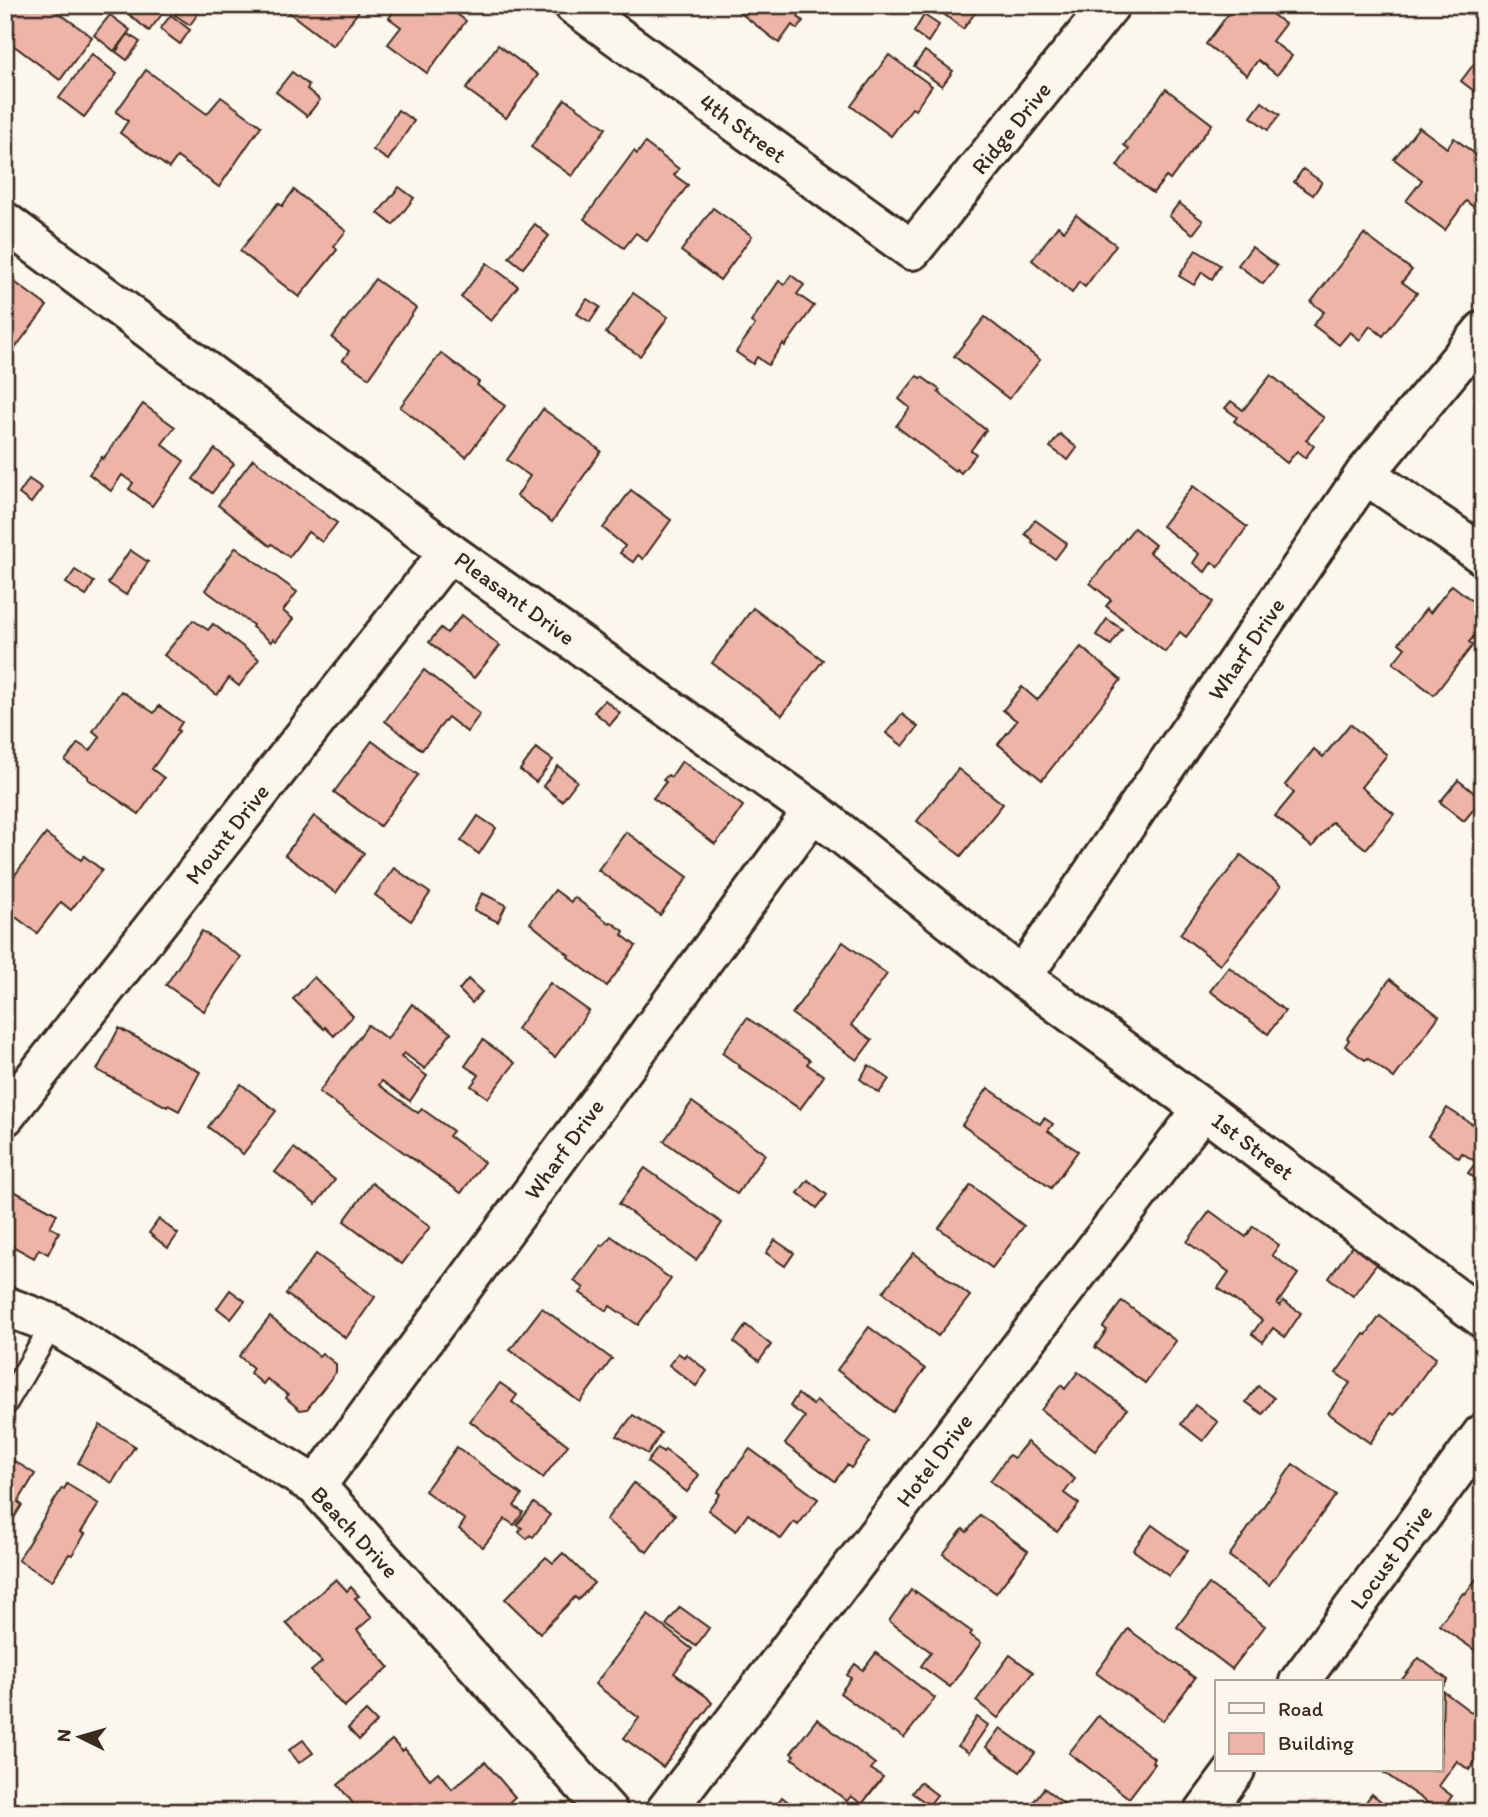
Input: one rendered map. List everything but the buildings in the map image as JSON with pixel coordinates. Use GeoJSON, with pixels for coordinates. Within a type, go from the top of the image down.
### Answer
{"type":"FeatureCollection","features":[{"type":"Feature","properties":{"kind":"street","name":"4th Street"},"geometry":{"type":"LineString","coordinates":[[575,5],[912,250]]}},
{"type":"Feature","properties":{"kind":"street","name":"Ridge Drive"},"geometry":{"type":"LineString","coordinates":[[912,250],[1110,5]]}},
{"type":"Feature","properties":{"kind":"street","name":"Pleasant Drive"},"geometry":{"type":"LineString","coordinates":[[5,222],[449,552],[813,811],[1022,977]]}},
{"type":"Feature","properties":{"kind":"street","name":"Wharf Drive"},"geometry":{"type":"LineString","coordinates":[[1022,977],[1365,474],[1483,331]]}},
{"type":"Feature","properties":{"kind":"street"},"geometry":{"type":"LineString","coordinates":[[1365,474],[1483,555]]}},
{"type":"Feature","properties":{"kind":"street","name":"Mount Drive"},"geometry":{"type":"LineString","coordinates":[[5,1116],[449,552]]}},
{"type":"Feature","properties":{"kind":"street","name":"Wharf Drive"},"geometry":{"type":"LineString","coordinates":[[316,1486],[813,811]]}},
{"type":"Feature","properties":{"kind":"street","name":"1st Street"},"geometry":{"type":"LineString","coordinates":[[1022,977],[1483,1318]]}},
{"type":"Feature","properties":{"kind":"street","name":"Hotel Drive"},"geometry":{"type":"LineString","coordinates":[[665,1812],[1203,1109]]}},
{"type":"Feature","properties":{"kind":"street","name":"Beach Drive"},"geometry":{"type":"LineString","coordinates":[[5,1306],[53,1324],[316,1486],[608,1812]]}},
{"type":"Feature","properties":{"kind":"street","name":"Locust Drive"},"geometry":{"type":"LineString","coordinates":[[1301,1680],[1483,1433]]}},
{"type":"Feature","properties":{"kind":"street"},"geometry":{"type":"LineString","coordinates":[[1204,1812],[1234,1772]]}},
{"type":"Feature","properties":{"kind":"lane"},"geometry":{"type":"LineString","coordinates":[[5,1405],[53,1324]]}}]}
